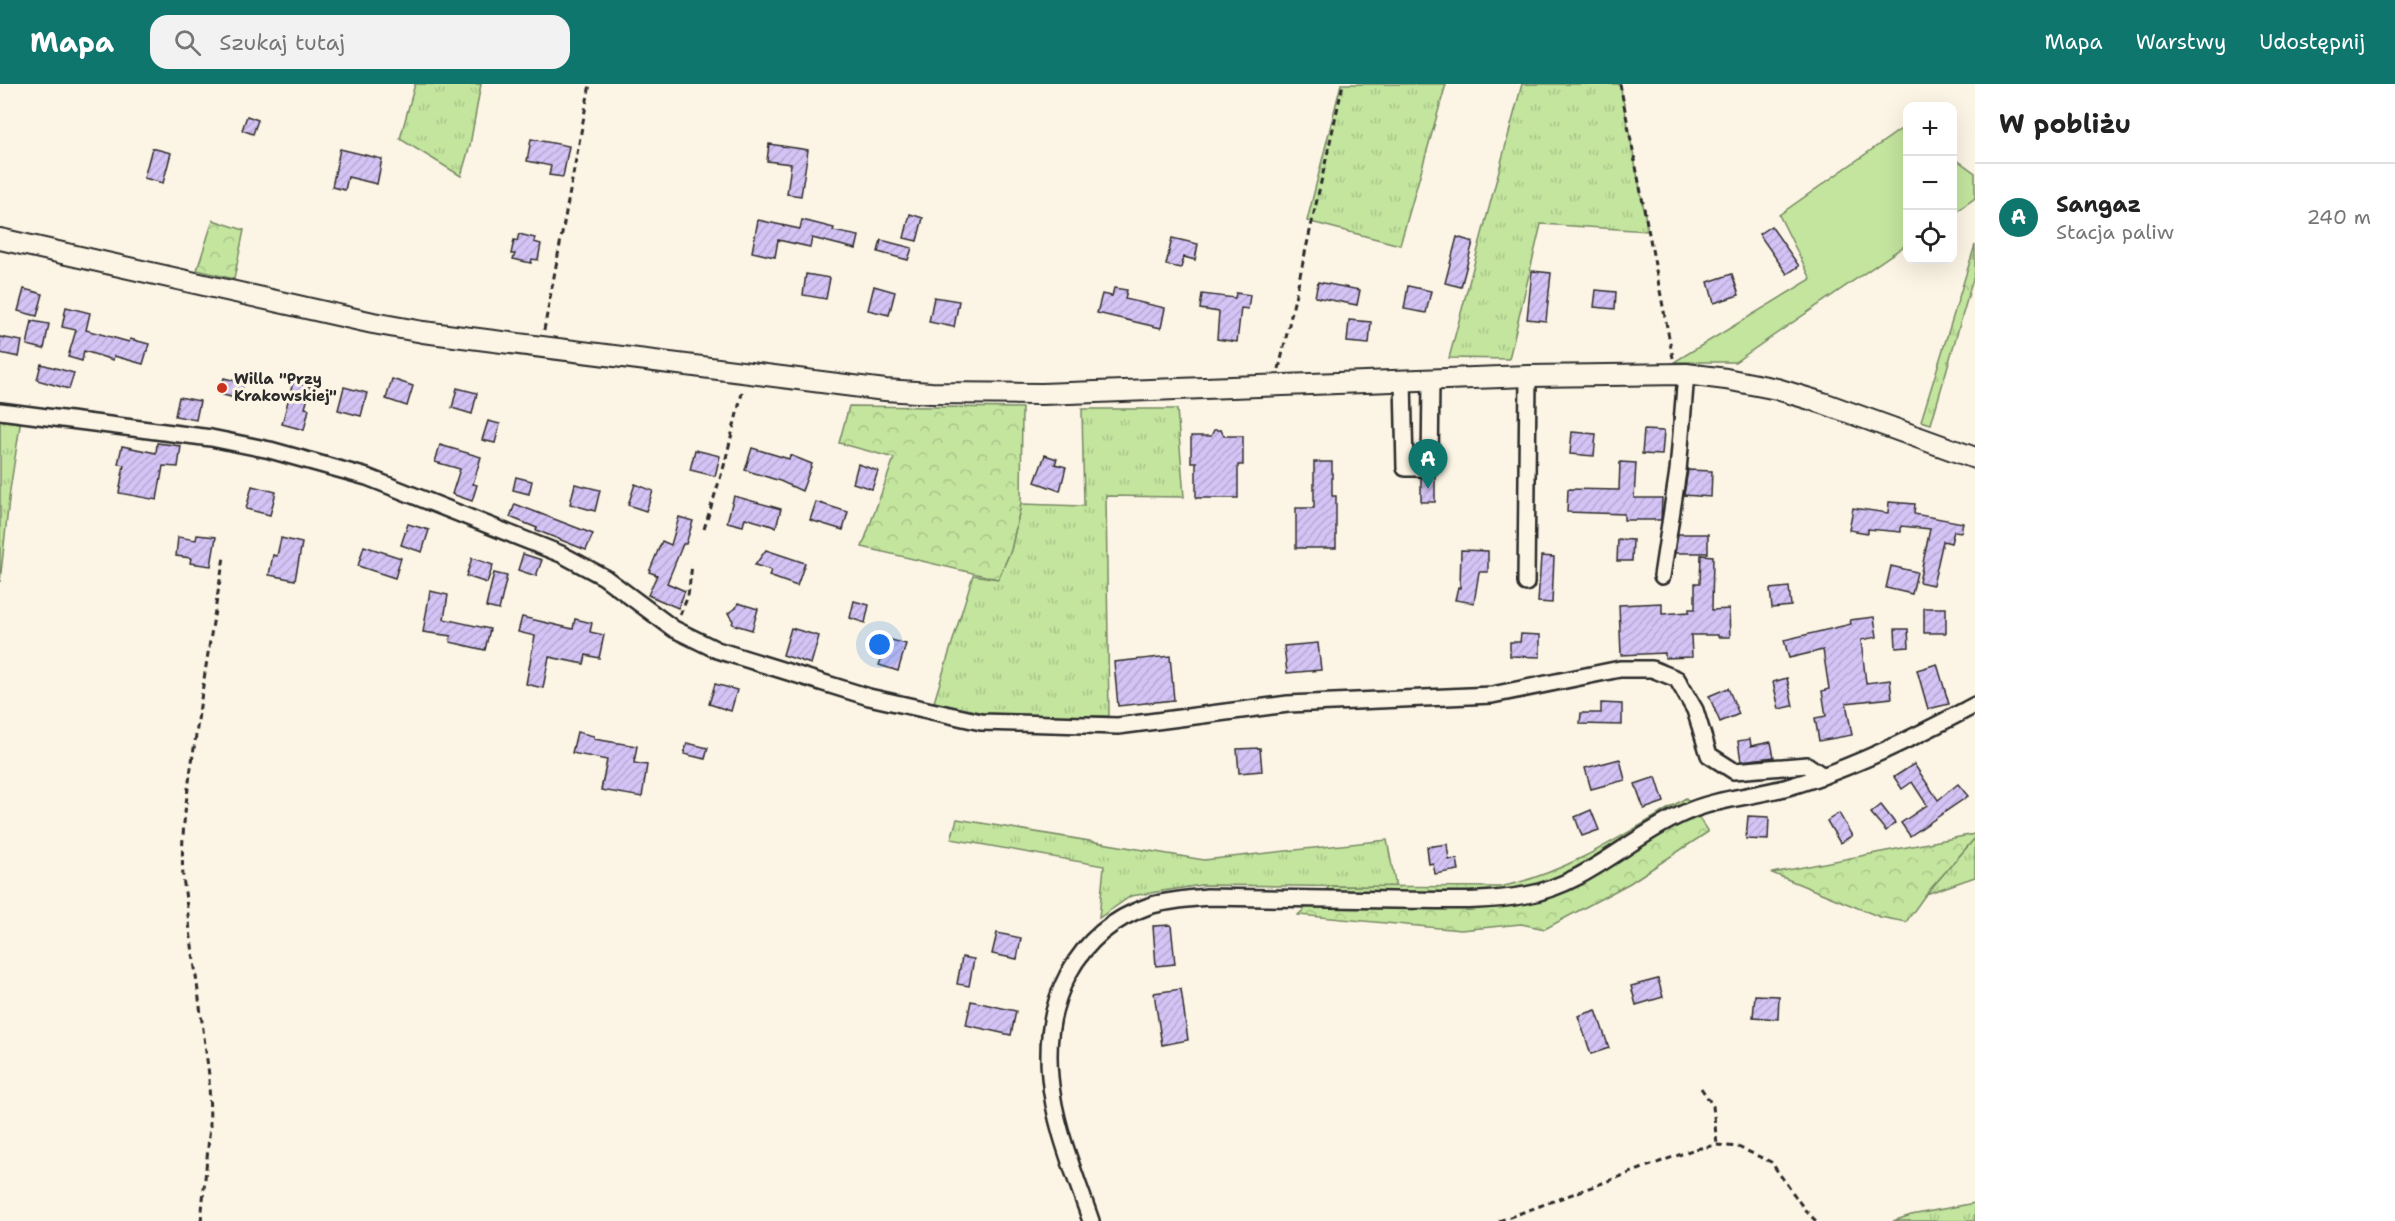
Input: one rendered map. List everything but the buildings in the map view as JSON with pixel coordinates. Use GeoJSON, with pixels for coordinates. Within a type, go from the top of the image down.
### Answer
{"type":"FeatureCollection","features":[{"type":"Feature","properties":{"kind":"main road"},"geometry":{"type":"LineString","coordinates":[[0,239],[373,323],[540,348],[885,390],[931,393],[1042,394],[1528,376],[1681,374],[1726,379],[1777,389],[1824,403],[1975,458]]}},
{"type":"Feature","properties":{"kind":"street"},"geometry":{"type":"LineString","coordinates":[[1662,576],[1678,471],[1681,374]]}},
{"type":"Feature","properties":{"kind":"street"},"geometry":{"type":"LineString","coordinates":[[1526,583],[1528,376]]}},
{"type":"Feature","properties":{"kind":"street"},"geometry":{"type":"LineString","coordinates":[[1403,381],[1405,468],[1430,468],[1431,380]]}},
{"type":"Feature","properties":{"kind":"street"},"geometry":{"type":"LineString","coordinates":[[0,411],[211,438],[270,450],[367,477],[569,557],[604,577],[674,629],[717,650],[869,697],[981,722],[1118,726],[1287,704],[1492,695],[1620,669],[1652,669],[1677,679],[1695,710],[1708,755],[1734,771],[1807,765],[1823,776]]}},
{"type":"Feature","properties":{"kind":"street"},"geometry":{"type":"LineString","coordinates":[[1091,1221],[1054,1103],[1049,1045],[1053,1012],[1069,969],[1083,951],[1127,916],[1158,904],[1208,897],[1464,901],[1527,895],[1558,886],[1583,874],[1682,814],[1716,801],[1785,788],[1823,776],[1942,723],[1975,705]]}},
{"type":"Feature","properties":{"kind":"path"},"geometry":{"type":"LineString","coordinates":[[540,348],[590,84]]}},
{"type":"Feature","properties":{"kind":"path"},"geometry":{"type":"LineString","coordinates":[[1275,386],[1343,84]]}},
{"type":"Feature","properties":{"kind":"path"},"geometry":{"type":"LineString","coordinates":[[1620,84],[1681,374]]}},
{"type":"Feature","properties":{"kind":"path"},"geometry":{"type":"LineString","coordinates":[[704,529],[724,466],[747,373]]}},
{"type":"Feature","properties":{"kind":"path"},"geometry":{"type":"LineString","coordinates":[[201,1221],[210,1126],[209,1075],[181,847],[186,793],[224,557]]}},
{"type":"Feature","properties":{"kind":"path"},"geometry":{"type":"LineString","coordinates":[[674,629],[688,596],[692,565]]}},
{"type":"Feature","properties":{"kind":"path"},"geometry":{"type":"LineString","coordinates":[[1701,1088],[1713,1106],[1717,1145]]}},
{"type":"Feature","properties":{"kind":"path"},"geometry":{"type":"LineString","coordinates":[[1498,1221],[1695,1149],[1717,1145],[1737,1147],[1771,1162],[1805,1210],[1816,1221]]}},
{"type":"Feature","properties":{"kind":"green space"},"geometry":{"type":"Polygon","coordinates":[[[415,84],[481,84],[470,145],[461,176],[400,139],[415,84]]]}},
{"type":"Feature","properties":{"kind":"green space"},"geometry":{"type":"Polygon","coordinates":[[[1341,84],[1446,84],[1400,245],[1307,221],[1341,84]]]}},
{"type":"Feature","properties":{"kind":"green space"},"geometry":{"type":"Polygon","coordinates":[[[1522,84],[1620,84],[1648,231],[1541,224],[1509,359],[1449,358],[1522,84]]]}},
{"type":"Feature","properties":{"kind":"green space"},"geometry":{"type":"Polygon","coordinates":[[[1903,128],[1903,247],[1735,362],[1674,362],[1811,279],[1779,215],[1903,128]]]}},
{"type":"Feature","properties":{"kind":"green space"},"geometry":{"type":"Polygon","coordinates":[[[1957,160],[1975,173],[1975,198],[1957,211],[1957,160]]]}},
{"type":"Feature","properties":{"kind":"green space"},"geometry":{"type":"Polygon","coordinates":[[[213,220],[244,230],[234,279],[197,270],[213,220]]]}},
{"type":"Feature","properties":{"kind":"green space"},"geometry":{"type":"Polygon","coordinates":[[[1975,245],[1975,272],[1931,424],[1921,421],[1975,245]]]}},
{"type":"Feature","properties":{"kind":"green space"},"geometry":{"type":"Polygon","coordinates":[[[849,406],[1022,408],[1021,504],[1011,550],[998,579],[862,547],[894,458],[839,443],[849,406]]]}},
{"type":"Feature","properties":{"kind":"green space"},"geometry":{"type":"Polygon","coordinates":[[[1082,409],[1177,409],[1184,497],[1106,496],[1109,716],[985,715],[934,702],[973,575],[998,579],[1011,550],[1021,504],[1084,506],[1082,409]]]}},
{"type":"Feature","properties":{"kind":"green space"},"geometry":{"type":"Polygon","coordinates":[[[0,415],[21,419],[10,490],[0,582],[0,415]]]}},
{"type":"Feature","properties":{"kind":"green space"},"geometry":{"type":"Polygon","coordinates":[[[1686,798],[1708,832],[1630,883],[1545,929],[1521,924],[1461,930],[1298,915],[1330,886],[1500,887],[1525,881],[1573,862],[1686,798]]]}},
{"type":"Feature","properties":{"kind":"green space"},"geometry":{"type":"Polygon","coordinates":[[[957,819],[1204,860],[1387,840],[1396,887],[1201,885],[1131,896],[1099,918],[1104,866],[951,839],[957,819]]]}},
{"type":"Feature","properties":{"kind":"green space"},"geometry":{"type":"Polygon","coordinates":[[[1975,834],[1975,838],[1926,894],[1906,922],[1880,917],[1772,873],[1975,834]]]}},
{"type":"Feature","properties":{"kind":"green space"},"geometry":{"type":"Polygon","coordinates":[[[1975,838],[1975,877],[1926,894],[1975,838]]]}},
{"type":"Feature","properties":{"kind":"green space"},"geometry":{"type":"Polygon","coordinates":[[[1975,1203],[1975,1221],[1893,1221],[1911,1215],[1975,1203]]]}},
{"type":"Feature","properties":{"kind":"place","name":"Willa \"Przy Krakowskiej\""},"geometry":{"type":"Point","coordinates":[222,388]}},
{"type":"Feature","properties":{"kind":"place","name":"Sangaz"},"geometry":{"type":"Point","coordinates":[1428,489]}}]}
